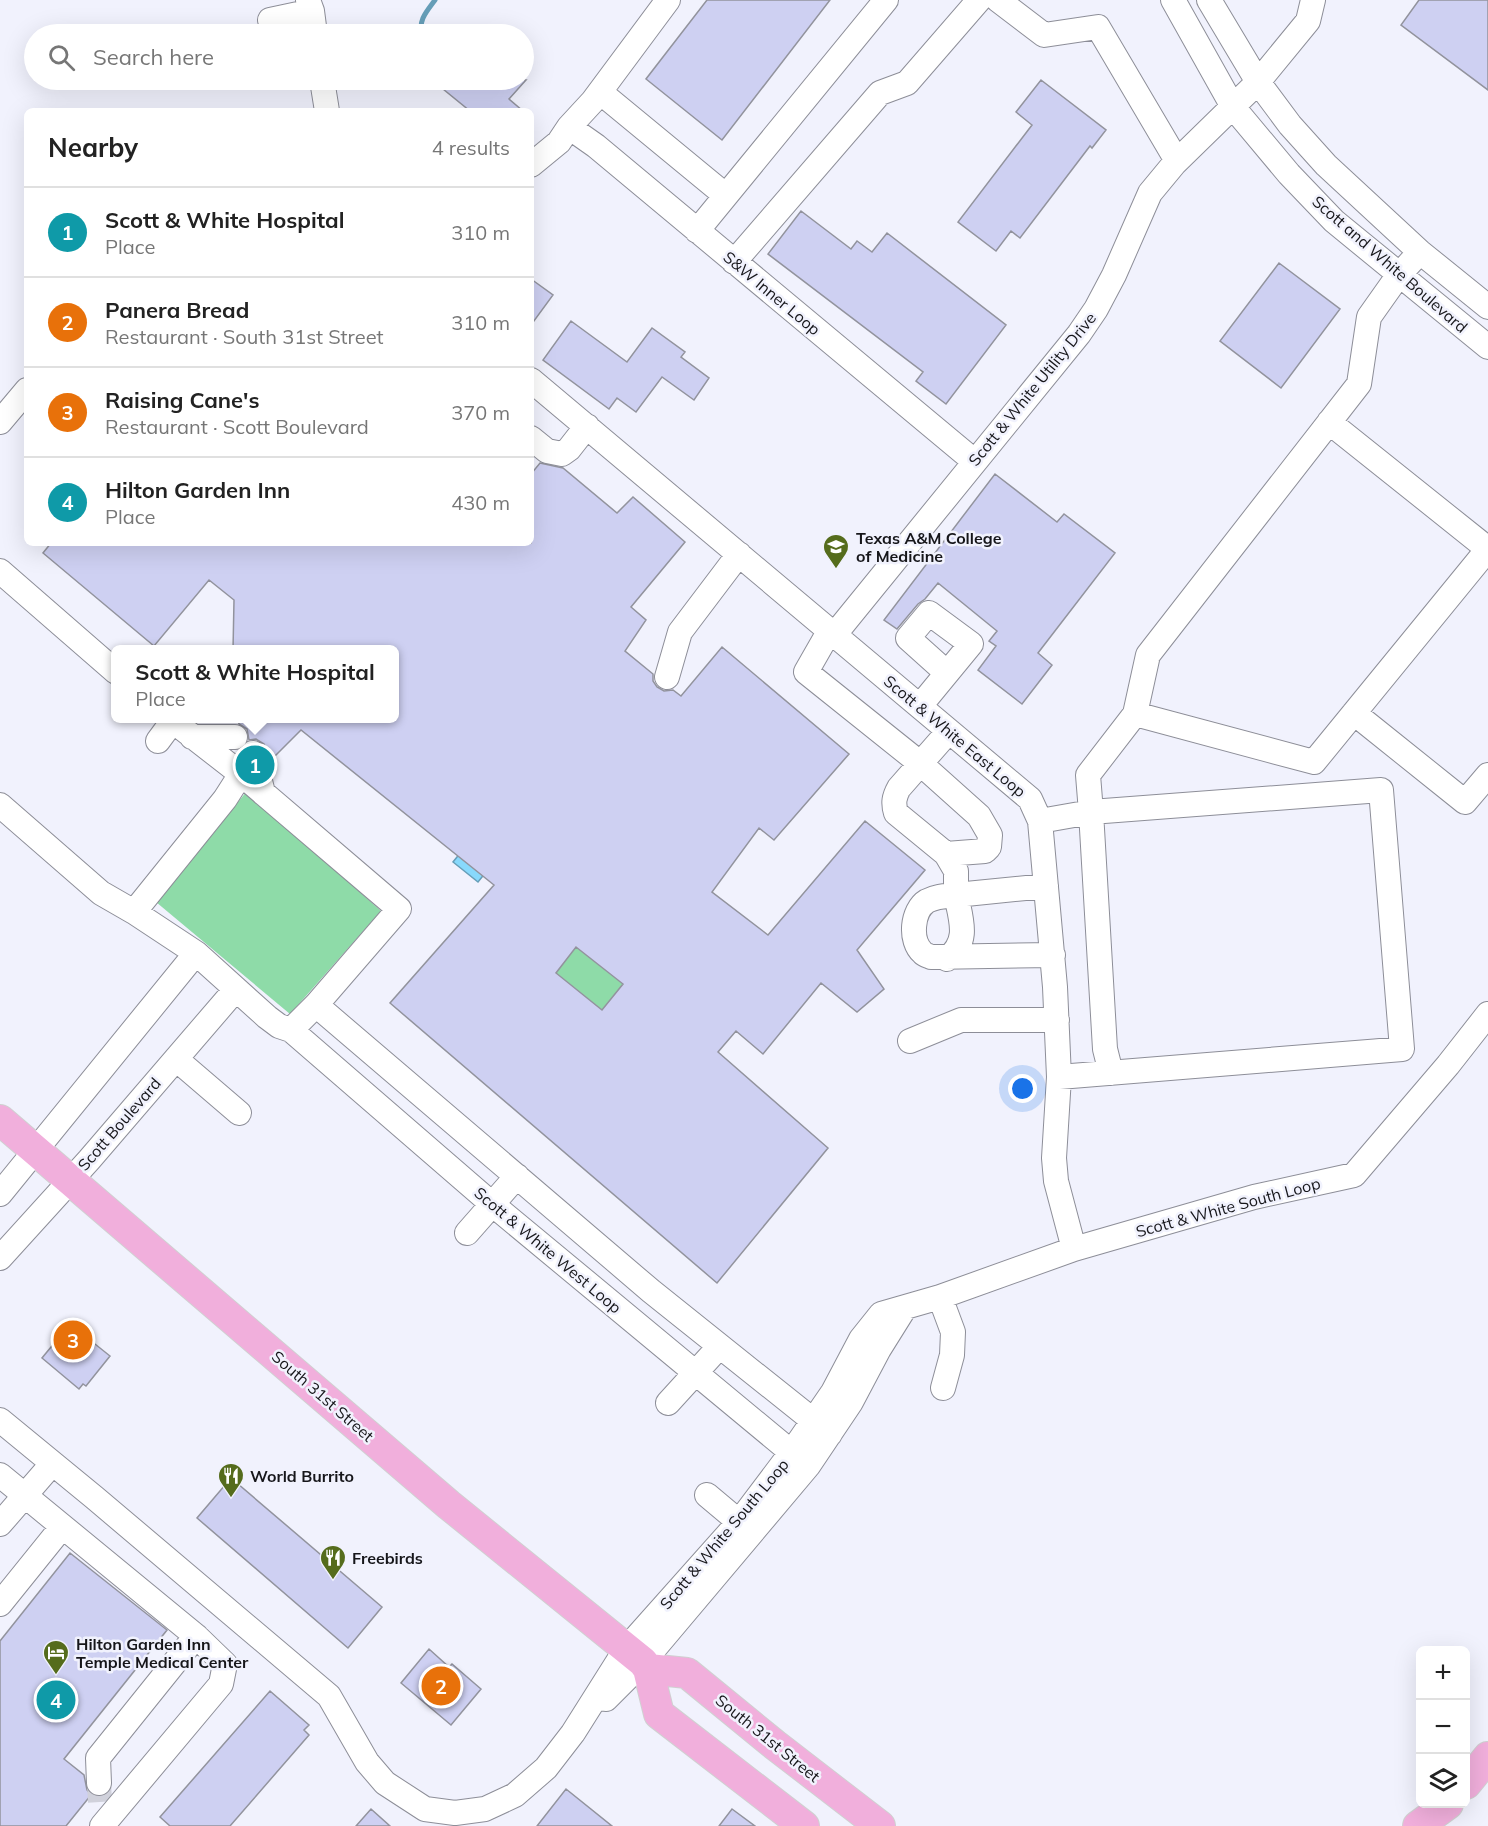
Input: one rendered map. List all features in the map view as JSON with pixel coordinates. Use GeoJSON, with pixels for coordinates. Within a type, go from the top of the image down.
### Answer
{"type":"FeatureCollection","features":[{"type":"Feature","properties":{"kind":"main road","name":"South 31st Street"},"geometry":{"type":"LineString","coordinates":[[0,1120],[449,1505],[639,1660],[687,1673],[880,1826]]}},
{"type":"Feature","properties":{"kind":"main road"},"geometry":{"type":"LineString","coordinates":[[639,1660],[659,1714],[804,1826]]}},
{"type":"Feature","properties":{"kind":"main road"},"geometry":{"type":"LineString","coordinates":[[1470,1779],[1488,1757]]}},
{"type":"Feature","properties":{"kind":"main road"},"geometry":{"type":"LineString","coordinates":[[1418,1826],[1442,1808]]}},
{"type":"Feature","properties":{"kind":"main road"},"geometry":{"type":"LineString","coordinates":[[1435,1826],[1446,1808]]}},
{"type":"Feature","properties":{"kind":"street"},"geometry":{"type":"LineString","coordinates":[[534,163],[550,151],[600,92],[668,0]]}},
{"type":"Feature","properties":{"kind":"street"},"geometry":{"type":"LineString","coordinates":[[697,231],[885,0]]}},
{"type":"Feature","properties":{"kind":"street"},"geometry":{"type":"LineString","coordinates":[[735,262],[880,93],[907,83],[979,0]]}},
{"type":"Feature","properties":{"kind":"street"},"geometry":{"type":"LineString","coordinates":[[998,0],[1044,35],[1098,27],[1177,161]]}},
{"type":"Feature","properties":{"kind":"street","name":"Scott and White Boulevard"},"geometry":{"type":"LineString","coordinates":[[1173,0],[1233,107],[1289,174],[1334,221],[1398,276],[1488,347]]}},
{"type":"Feature","properties":{"kind":"street","name":"Scott and White Boulevard"},"geometry":{"type":"LineString","coordinates":[[1209,0],[1258,82],[1290,125],[1326,165],[1420,252],[1488,307]]}},
{"type":"Feature","properties":{"kind":"street","name":"Scott & White Utility Drive"},"geometry":{"type":"LineString","coordinates":[[921,764],[806,672],[832,632],[1079,334],[1096,309],[1114,275],[1150,192],[1177,161],[1258,82],[1308,21],[1313,0]]}},
{"type":"Feature","properties":{"kind":"street"},"geometry":{"type":"LineString","coordinates":[[270,20],[310,5],[313,24]]}},
{"type":"Feature","properties":{"kind":"street"},"geometry":{"type":"LineString","coordinates":[[324,90],[327,108]]}},
{"type":"Feature","properties":{"kind":"street"},"geometry":{"type":"LineString","coordinates":[[600,92],[725,195]]}},
{"type":"Feature","properties":{"kind":"street","name":"S&W Inner Loop"},"geometry":{"type":"LineString","coordinates":[[569,127],[596,146],[974,461]]}},
{"type":"Feature","properties":{"kind":"street"},"geometry":{"type":"LineString","coordinates":[[1111,1073],[1106,1048],[1088,775],[1135,714],[1148,656],[1359,384],[1369,316],[1398,276],[1420,252]]}},
{"type":"Feature","properties":{"kind":"street","name":"Scott & White East Loop"},"geometry":{"type":"LineString","coordinates":[[534,382],[1030,798],[1040,821],[1053,956],[1059,1077],[1054,1158],[1056,1180],[1074,1250]]}},
{"type":"Feature","properties":{"kind":"street"},"geometry":{"type":"LineString","coordinates":[[0,422],[24,394]]}},
{"type":"Feature","properties":{"kind":"street"},"geometry":{"type":"LineString","coordinates":[[1135,714],[1314,762],[1488,549],[1329,422]]}},
{"type":"Feature","properties":{"kind":"street"},"geometry":{"type":"LineString","coordinates":[[534,440],[547,451],[562,454],[569,449],[587,426]]}},
{"type":"Feature","properties":{"kind":"street"},"geometry":{"type":"LineString","coordinates":[[668,677],[680,632],[739,554]]}},
{"type":"Feature","properties":{"kind":"street"},"geometry":{"type":"LineString","coordinates":[[0,571],[111,668]]}},
{"type":"Feature","properties":{"kind":"street"},"geometry":{"type":"LineString","coordinates":[[920,706],[947,673]]}},
{"type":"Feature","properties":{"kind":"street"},"geometry":{"type":"LineString","coordinates":[[1354,713],[1465,802],[1488,775]]}},
{"type":"Feature","properties":{"kind":"street"},"geometry":{"type":"LineString","coordinates":[[158,741],[168,723]]}},
{"type":"Feature","properties":{"kind":"street"},"geometry":{"type":"LineString","coordinates":[[174,723],[241,774],[399,909],[316,1005],[291,1030]]}},
{"type":"Feature","properties":{"kind":"street"},"geometry":{"type":"LineString","coordinates":[[947,959],[960,945],[962,933],[956,895],[956,872],[946,854],[896,813],[894,805],[899,788],[949,731]]}},
{"type":"Feature","properties":{"kind":"street"},"geometry":{"type":"LineString","coordinates":[[192,737],[244,745],[263,793]]}},
{"type":"Feature","properties":{"kind":"street"},"geometry":{"type":"LineString","coordinates":[[921,764],[979,816],[990,835],[989,846],[985,851],[946,854]]}},
{"type":"Feature","properties":{"kind":"street"},"geometry":{"type":"LineString","coordinates":[[134,912],[225,799],[241,774]]}},
{"type":"Feature","properties":{"kind":"street"},"geometry":{"type":"LineString","coordinates":[[1040,821],[1091,812],[1381,790],[1402,1049],[1059,1077]]}},
{"type":"Feature","properties":{"kind":"street"},"geometry":{"type":"LineString","coordinates":[[225,799],[263,793]]}},
{"type":"Feature","properties":{"kind":"street","name":"Scott & White West Loop"},"geometry":{"type":"LineString","coordinates":[[0,805],[101,892],[196,952],[279,1026],[291,1030],[492,1204],[799,1460]]}},
{"type":"Feature","properties":{"kind":"street"},"geometry":{"type":"LineString","coordinates":[[1046,886],[942,896],[926,902],[919,909],[914,928],[916,943],[922,952],[932,957],[947,959],[1053,956]]}},
{"type":"Feature","properties":{"kind":"street"},"geometry":{"type":"LineString","coordinates":[[0,1194],[196,952]]}},
{"type":"Feature","properties":{"kind":"street","name":"Scott Boulevard"},"geometry":{"type":"LineString","coordinates":[[0,1258],[89,1160],[236,989]]}},
{"type":"Feature","properties":{"kind":"street"},"geometry":{"type":"LineString","coordinates":[[316,1005],[719,1347],[821,1427]]}},
{"type":"Feature","properties":{"kind":"street","name":"Scott & White South Loop"},"geometry":{"type":"LineString","coordinates":[[0,1420],[329,1696],[367,1762],[385,1783],[425,1809],[455,1813],[485,1809],[515,1795],[546,1768],[573,1733],[639,1660],[799,1460],[821,1427],[851,1402],[879,1349],[904,1309],[1074,1250],[1254,1197],[1354,1175],[1448,1065],[1488,1014]]}},
{"type":"Feature","properties":{"kind":"street"},"geometry":{"type":"LineString","coordinates":[[910,1041],[961,1020],[1057,1020]]}},
{"type":"Feature","properties":{"kind":"street"},"geometry":{"type":"LineString","coordinates":[[176,1059],[239,1113]]}},
{"type":"Feature","properties":{"kind":"street"},"geometry":{"type":"LineString","coordinates":[[467,1233],[517,1176]]}},
{"type":"Feature","properties":{"kind":"street"},"geometry":{"type":"LineString","coordinates":[[940,1297],[952,1332],[952,1355],[944,1388]]}},
{"type":"Feature","properties":{"kind":"street"},"geometry":{"type":"LineString","coordinates":[[668,1403],[719,1347]]}},
{"type":"Feature","properties":{"kind":"street"},"geometry":{"type":"LineString","coordinates":[[0,1524],[52,1464]]}},
{"type":"Feature","properties":{"kind":"street"},"geometry":{"type":"LineString","coordinates":[[0,1475],[196,1636],[225,1664],[221,1684],[100,1809]]}},
{"type":"Feature","properties":{"kind":"street"},"geometry":{"type":"LineString","coordinates":[[707,1495],[745,1527]]}},
{"type":"Feature","properties":{"kind":"street"},"geometry":{"type":"LineString","coordinates":[[0,1604],[62,1527]]}},
{"type":"Feature","properties":{"kind":"street"},"geometry":{"type":"LineString","coordinates":[[100,1809],[98,1758],[196,1636]]}},
{"type":"Feature","properties":{"kind":"green space"},"geometry":{"type":"Polygon","coordinates":[[[247,791],[381,911],[290,1014],[156,902],[247,791]]]}},
{"type":"Feature","properties":{"kind":"green space"},"geometry":{"type":"Polygon","coordinates":[[[529,910],[623,984],[602,1010],[556,973],[566,959],[529,910]]]}},
{"type":"Feature","properties":{"kind":"water"},"geometry":{"type":"Polygon","coordinates":[[[461,852],[486,872],[478,882],[453,862],[461,852]]]}},
{"type":"Feature","properties":{"kind":"building"},"geometry":{"type":"Polygon","coordinates":[[[707,0],[830,0],[722,140],[646,79],[707,0]]]}},
{"type":"Feature","properties":{"kind":"building"},"geometry":{"type":"Polygon","coordinates":[[[1419,0],[1488,0],[1488,90],[1401,25],[1419,0]]]}},
{"type":"Feature","properties":{"kind":"building"},"geometry":{"type":"Polygon","coordinates":[[[1041,80],[1106,130],[1092,148],[1090,146],[1020,238],[1011,231],[996,251],[958,222],[1032,125],[1016,112],[1041,80]]]}},
{"type":"Feature","properties":{"kind":"building"},"geometry":{"type":"Polygon","coordinates":[[[444,90],[517,90],[509,99],[520,108],[466,108],[444,90]]]}},
{"type":"Feature","properties":{"kind":"building"},"geometry":{"type":"Polygon","coordinates":[[[801,211],[851,249],[857,241],[872,252],[887,233],[1006,325],[946,404],[916,381],[923,372],[768,254],[801,211]]]}},
{"type":"Feature","properties":{"kind":"building"},"geometry":{"type":"Polygon","coordinates":[[[1279,263],[1340,309],[1281,388],[1220,341],[1279,263]]]}},
{"type":"Feature","properties":{"kind":"building"},"geometry":{"type":"Polygon","coordinates":[[[534,281],[553,295],[534,321],[534,281]]]}},
{"type":"Feature","properties":{"kind":"building"},"geometry":{"type":"Polygon","coordinates":[[[571,321],[627,362],[652,328],[685,352],[681,357],[709,378],[694,400],[662,377],[636,412],[617,398],[609,409],[543,360],[571,321]]]}},
{"type":"Feature","properties":{"kind":"building"},"geometry":{"type":"Polygon","coordinates":[[[540,463],[563,468],[617,513],[633,497],[685,542],[631,607],[646,620],[625,651],[653,674],[653,681],[657,687],[664,691],[673,690],[681,696],[722,647],[849,754],[774,840],[759,828],[712,892],[768,935],[865,821],[925,870],[857,950],[884,989],[857,1012],[821,983],[763,1054],[736,1031],[718,1052],[828,1148],[717,1283],[390,1003],[494,885],[301,730],[271,760],[264,744],[256,739],[249,740],[247,729],[239,724],[399,723],[399,645],[233,645],[234,600],[209,580],[153,645],[43,553],[49,546],[534,546],[534,470],[540,463]],[[576,947],[556,973],[602,1010],[623,984],[576,947]]]}},
{"type":"Feature","properties":{"kind":"building"},"geometry":{"type":"Polygon","coordinates":[[[995,474],[1057,522],[1064,514],[1115,553],[1038,653],[1052,665],[1022,704],[978,670],[996,646],[989,641],[997,631],[938,583],[897,629],[884,620],[995,474]]]}},
{"type":"Feature","properties":{"kind":"building"},"geometry":{"type":"Polygon","coordinates":[[[70,1324],[110,1356],[86,1386],[83,1384],[79,1389],[42,1358],[70,1324]]]}},
{"type":"Feature","properties":{"kind":"building"},"geometry":{"type":"Polygon","coordinates":[[[231,1478],[382,1607],[348,1648],[197,1518],[231,1478]]]}},
{"type":"Feature","properties":{"kind":"building"},"geometry":{"type":"Polygon","coordinates":[[[70,1553],[167,1630],[64,1759],[84,1775],[87,1790],[91,1795],[66,1826],[0,1826],[0,1641],[70,1553]]]}},
{"type":"Feature","properties":{"kind":"building"},"geometry":{"type":"Polygon","coordinates":[[[429,1649],[449,1667],[452,1664],[481,1689],[451,1725],[401,1683],[429,1649]]]}},
{"type":"Feature","properties":{"kind":"building"},"geometry":{"type":"Polygon","coordinates":[[[270,1691],[309,1725],[304,1730],[309,1735],[230,1826],[170,1826],[160,1817],[270,1691]]]}},
{"type":"Feature","properties":{"kind":"building"},"geometry":{"type":"Polygon","coordinates":[[[566,1789],[612,1826],[537,1826],[566,1789]]]}},
{"type":"Feature","properties":{"kind":"building"},"geometry":{"type":"Polygon","coordinates":[[[371,1809],[390,1826],[356,1826],[371,1809]]]}},
{"type":"Feature","properties":{"kind":"building"},"geometry":{"type":"Polygon","coordinates":[[[732,1809],[755,1826],[719,1826],[732,1809]]]}},
{"type":"Feature","properties":{"kind":"waterway"},"geometry":{"type":"LineString","coordinates":[[421,24],[435,0]]}},
{"type":"Feature","properties":{"kind":"tunnel"},"geometry":{"type":"LineString","coordinates":[[99,1783],[100,1802]]}},
{"type":"Feature","properties":{"kind":"place","name":"Texas A&M College of Medicine"},"geometry":{"type":"Point","coordinates":[836,570]}},
{"type":"Feature","properties":{"kind":"place","name":"Scott & White Hospital"},"geometry":{"type":"Point","coordinates":[255,765]}},
{"type":"Feature","properties":{"kind":"place","name":"Raising Cane's"},"geometry":{"type":"Point","coordinates":[73,1340]}},
{"type":"Feature","properties":{"kind":"place","name":"World Burrito"},"geometry":{"type":"Point","coordinates":[231,1499]}},
{"type":"Feature","properties":{"kind":"place","name":"Freebirds"},"geometry":{"type":"Point","coordinates":[333,1581]}},
{"type":"Feature","properties":{"kind":"place","name":"Hilton Garden Inn Temple Medical Center"},"geometry":{"type":"Point","coordinates":[56,1676]}},
{"type":"Feature","properties":{"kind":"place","name":"Panera Bread"},"geometry":{"type":"Point","coordinates":[441,1686]}},
{"type":"Feature","properties":{"kind":"place","name":"Hilton Garden Inn"},"geometry":{"type":"Point","coordinates":[56,1700]}}]}
